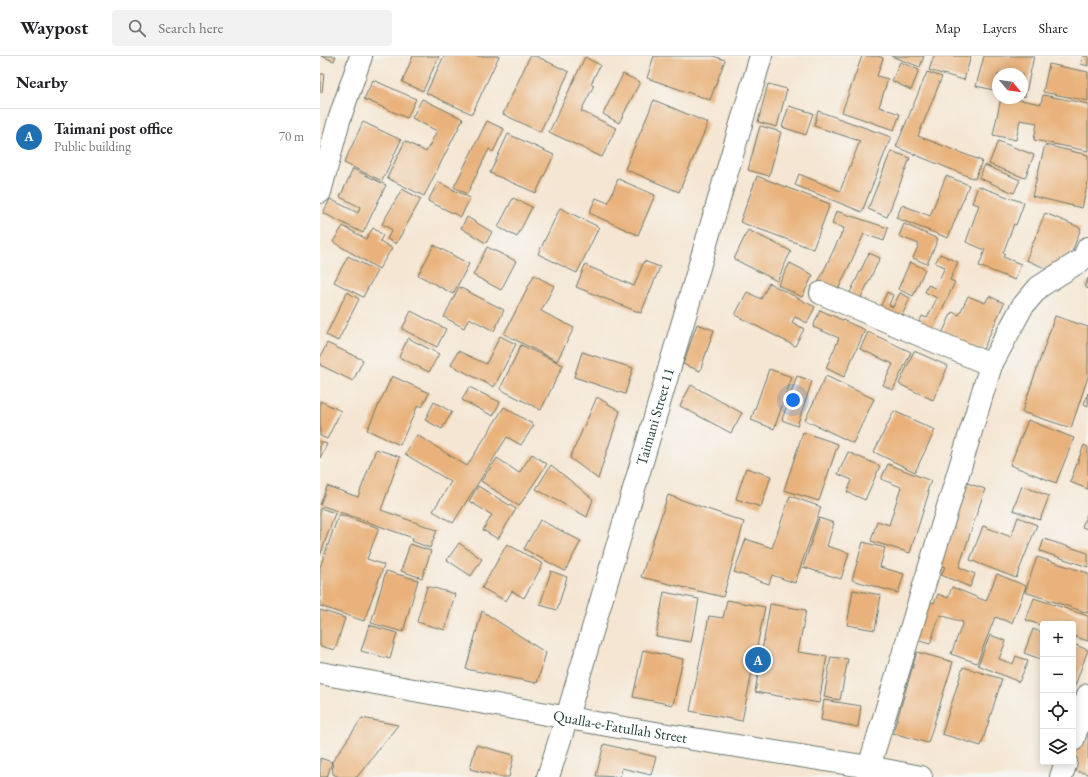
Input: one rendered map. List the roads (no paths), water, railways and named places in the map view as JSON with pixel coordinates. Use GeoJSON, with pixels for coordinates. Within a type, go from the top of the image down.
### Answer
{"type":"FeatureCollection","features":[{"type":"Feature","properties":{"kind":"street"},"geometry":{"type":"LineString","coordinates":[[320,192],[339,120],[361,56]]}},
{"type":"Feature","properties":{"kind":"street","name":"Taimani Street 11"},"geometry":{"type":"LineString","coordinates":[[548,777],[567,717],[761,56]]}},
{"type":"Feature","properties":{"kind":"street"},"geometry":{"type":"LineString","coordinates":[[869,767],[991,365],[1022,307],[1039,287],[1083,259],[1088,248]]}},
{"type":"Feature","properties":{"kind":"street"},"geometry":{"type":"LineString","coordinates":[[821,293],[991,365]]}},
{"type":"Feature","properties":{"kind":"street","name":"Qualla-e-Fatullah Street"},"geometry":{"type":"LineString","coordinates":[[320,673],[634,729],[869,767],[921,777]]}},
{"type":"Feature","properties":{"kind":"street"},"geometry":{"type":"LineString","coordinates":[[1076,731],[1088,695]]}},
{"type":"Feature","properties":{"kind":"street"},"geometry":{"type":"LineString","coordinates":[[1061,777],[1065,765]]}},
{"type":"Feature","properties":{"kind":"place","name":"Taimani post office"},"geometry":{"type":"Point","coordinates":[758,660]}}]}
